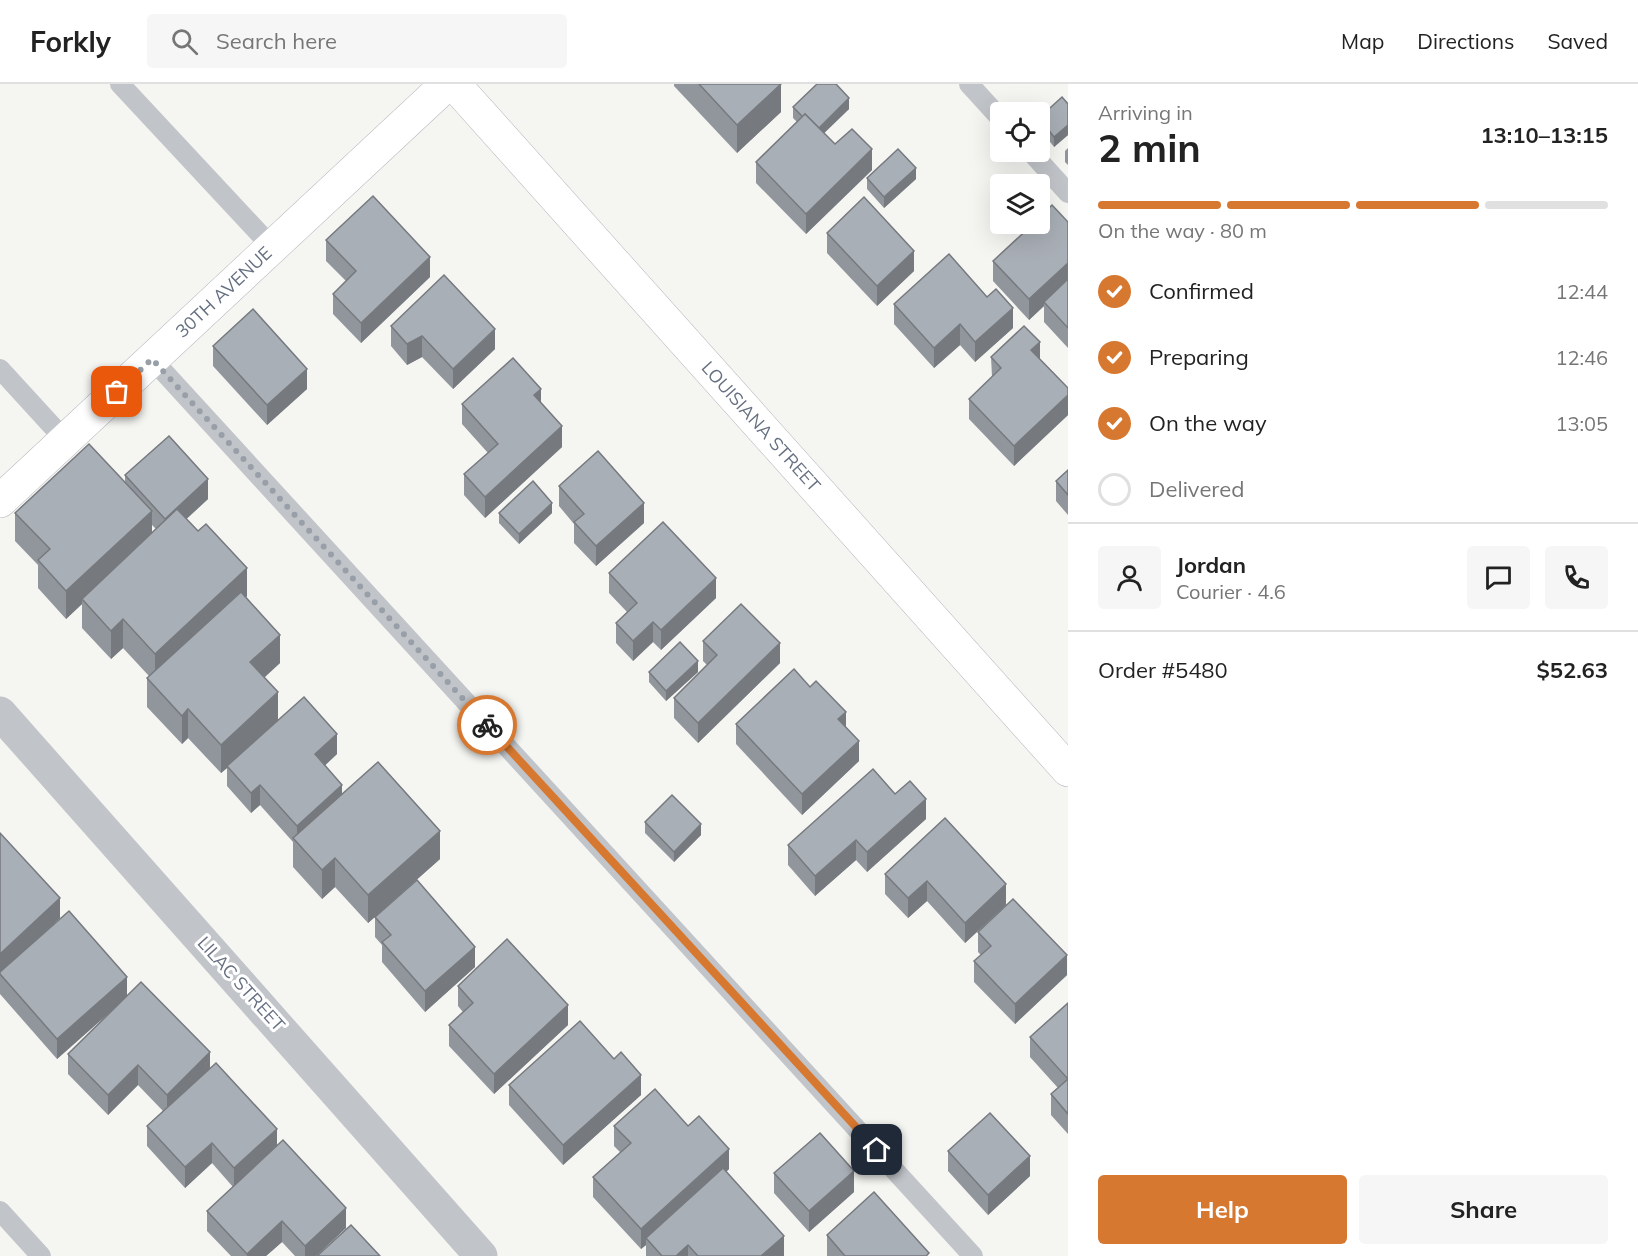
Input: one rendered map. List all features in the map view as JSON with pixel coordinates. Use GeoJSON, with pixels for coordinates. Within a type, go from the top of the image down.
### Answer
{"type":"FeatureCollection","features":[{"type":"Feature","properties":{"kind":"street","name":"30TH AVENUE"},"geometry":{"type":"LineString","coordinates":[[0,501],[447,84]]}},
{"type":"Feature","properties":{"kind":"street","name":"LOUISIANA STREET"},"geometry":{"type":"LineString","coordinates":[[454,84],[1068,770]]}},
{"type":"Feature","properties":{"kind":"street","name":"LILAC STREET"},"geometry":{"type":"LineString","coordinates":[[0,713],[481,1256]]}},
{"type":"Feature","properties":{"kind":"lane"},"geometry":{"type":"LineString","coordinates":[[120,84],[272,247]]}},
{"type":"Feature","properties":{"kind":"lane"},"geometry":{"type":"LineString","coordinates":[[969,84],[990,107]]}},
{"type":"Feature","properties":{"kind":"lane"},"geometry":{"type":"LineString","coordinates":[[1039,162],[1068,193]]}},
{"type":"Feature","properties":{"kind":"lane"},"geometry":{"type":"LineString","coordinates":[[152,359],[973,1256]]}},
{"type":"Feature","properties":{"kind":"lane"},"geometry":{"type":"LineString","coordinates":[[0,369],[65,440]]}},
{"type":"Feature","properties":{"kind":"lane"},"geometry":{"type":"LineString","coordinates":[[0,1210],[41,1256]]}},
{"type":"Feature","properties":{"kind":"building"},"geometry":{"type":"Polygon","coordinates":[[[699,84],[781,84],[737,125],[699,84]]]}},
{"type":"Feature","properties":{"kind":"building"},"geometry":{"type":"Polygon","coordinates":[[[817,84],[836,84],[849,98],[819,128],[805,114],[803,117],[793,107],[817,84]]]}},
{"type":"Feature","properties":{"kind":"building"},"geometry":{"type":"Polygon","coordinates":[[[1062,97],[1068,104],[1068,125],[1054,137],[1050,132],[1050,108],[1062,97]]]}},
{"type":"Feature","properties":{"kind":"building"},"geometry":{"type":"Polygon","coordinates":[[[805,114],[835,144],[852,129],[872,149],[806,214],[756,162],[805,114]]]}},
{"type":"Feature","properties":{"kind":"building"},"geometry":{"type":"Polygon","coordinates":[[[898,149],[916,168],[884,197],[867,178],[898,149]]]}},
{"type":"Feature","properties":{"kind":"building"},"geometry":{"type":"Polygon","coordinates":[[[373,196],[430,257],[361,323],[333,294],[356,271],[326,240],[373,196]]]}},
{"type":"Feature","properties":{"kind":"building"},"geometry":{"type":"Polygon","coordinates":[[[864,197],[914,251],[877,286],[827,233],[864,197]]]}},
{"type":"Feature","properties":{"kind":"building"},"geometry":{"type":"Polygon","coordinates":[[[1052,205],[1068,222],[1068,263],[1029,299],[993,261],[1022,234],[1050,234],[1050,207],[1052,205]]]}},
{"type":"Feature","properties":{"kind":"building"},"geometry":{"type":"Polygon","coordinates":[[[949,254],[987,297],[996,289],[1013,308],[975,342],[960,324],[934,348],[894,304],[949,254]]]}},
{"type":"Feature","properties":{"kind":"building"},"geometry":{"type":"Polygon","coordinates":[[[444,275],[495,329],[453,369],[422,336],[407,344],[391,326],[444,275]]]}},
{"type":"Feature","properties":{"kind":"building"},"geometry":{"type":"Polygon","coordinates":[[[1068,279],[1068,328],[1044,302],[1068,279]]]}},
{"type":"Feature","properties":{"kind":"building"},"geometry":{"type":"Polygon","coordinates":[[[253,309],[307,369],[267,405],[213,346],[253,309]]]}},
{"type":"Feature","properties":{"kind":"building"},"geometry":{"type":"Polygon","coordinates":[[[1024,326],[1040,342],[1031,350],[1068,388],[1068,395],[1014,446],[969,399],[1001,368],[991,357],[1024,326]]]}},
{"type":"Feature","properties":{"kind":"building"},"geometry":{"type":"Polygon","coordinates":[[[513,358],[541,389],[534,395],[562,426],[485,497],[464,474],[498,444],[462,404],[513,358]]]}},
{"type":"Feature","properties":{"kind":"building"},"geometry":{"type":"Polygon","coordinates":[[[169,436],[208,479],[165,519],[125,475],[169,436]]]}},
{"type":"Feature","properties":{"kind":"building"},"geometry":{"type":"Polygon","coordinates":[[[89,444],[152,511],[66,591],[38,560],[50,549],[15,513],[89,444]]]}},
{"type":"Feature","properties":{"kind":"building"},"geometry":{"type":"Polygon","coordinates":[[[598,451],[644,503],[596,546],[574,522],[584,514],[559,486],[598,451]]]}},
{"type":"Feature","properties":{"kind":"building"},"geometry":{"type":"Polygon","coordinates":[[[1068,470],[1068,495],[1056,481],[1068,470]]]}},
{"type":"Feature","properties":{"kind":"building"},"geometry":{"type":"Polygon","coordinates":[[[533,481],[552,503],[519,534],[499,513],[533,481]]]}},
{"type":"Feature","properties":{"kind":"building"},"geometry":{"type":"Polygon","coordinates":[[[177,509],[198,531],[206,524],[247,568],[155,654],[123,619],[111,631],[82,599],[177,509]]]}},
{"type":"Feature","properties":{"kind":"building"},"geometry":{"type":"Polygon","coordinates":[[[663,522],[716,578],[661,630],[653,622],[633,641],[616,623],[637,603],[609,573],[663,522]]]}},
{"type":"Feature","properties":{"kind":"building"},"geometry":{"type":"Polygon","coordinates":[[[241,592],[280,635],[250,662],[278,692],[221,745],[188,709],[182,716],[147,678],[241,592]]]}},
{"type":"Feature","properties":{"kind":"building"},"geometry":{"type":"Polygon","coordinates":[[[741,604],[780,643],[698,723],[674,698],[717,655],[703,641],[741,604]]]}},
{"type":"Feature","properties":{"kind":"building"},"geometry":{"type":"Polygon","coordinates":[[[680,642],[698,661],[666,691],[649,672],[680,642]]]}},
{"type":"Feature","properties":{"kind":"building"},"geometry":{"type":"Polygon","coordinates":[[[794,669],[810,687],[816,681],[846,712],[838,719],[859,741],[802,794],[736,724],[794,669]]]}},
{"type":"Feature","properties":{"kind":"building"},"geometry":{"type":"Polygon","coordinates":[[[304,697],[337,734],[315,754],[342,785],[297,826],[260,785],[251,793],[227,766],[304,697]]]}},
{"type":"Feature","properties":{"kind":"building"},"geometry":{"type":"Polygon","coordinates":[[[378,762],[440,831],[368,895],[335,858],[322,870],[293,838],[378,762]]]}},
{"type":"Feature","properties":{"kind":"building"},"geometry":{"type":"Polygon","coordinates":[[[873,769],[895,794],[910,781],[926,799],[867,852],[856,840],[815,876],[788,845],[873,769]]]}},
{"type":"Feature","properties":{"kind":"building"},"geometry":{"type":"Polygon","coordinates":[[[672,795],[701,824],[674,852],[645,822],[672,795]]]}},
{"type":"Feature","properties":{"kind":"building"},"geometry":{"type":"Polygon","coordinates":[[[945,818],[1006,884],[965,923],[927,881],[908,898],[885,874],[945,818]]]}},
{"type":"Feature","properties":{"kind":"building"},"geometry":{"type":"Polygon","coordinates":[[[0,833],[60,898],[0,954],[0,833]]]}},
{"type":"Feature","properties":{"kind":"building"},"geometry":{"type":"Polygon","coordinates":[[[417,880],[475,947],[425,991],[382,942],[391,935],[375,917],[417,880]]]}},
{"type":"Feature","properties":{"kind":"building"},"geometry":{"type":"Polygon","coordinates":[[[1013,899],[1067,955],[1015,1004],[974,961],[991,946],[978,932],[1013,899]]]}},
{"type":"Feature","properties":{"kind":"building"},"geometry":{"type":"Polygon","coordinates":[[[69,911],[127,977],[57,1039],[0,972],[69,911]]]}},
{"type":"Feature","properties":{"kind":"building"},"geometry":{"type":"Polygon","coordinates":[[[507,939],[568,1005],[494,1074],[449,1025],[473,1003],[458,986],[507,939]]]}},
{"type":"Feature","properties":{"kind":"building"},"geometry":{"type":"Polygon","coordinates":[[[141,982],[210,1052],[167,1095],[138,1065],[108,1095],[68,1054],[141,982]]]}},
{"type":"Feature","properties":{"kind":"building"},"geometry":{"type":"Polygon","coordinates":[[[1068,1003],[1068,1079],[1030,1037],[1068,1003]]]}},
{"type":"Feature","properties":{"kind":"building"},"geometry":{"type":"Polygon","coordinates":[[[580,1021],[614,1059],[621,1052],[641,1075],[563,1145],[509,1085],[580,1021]]]}},
{"type":"Feature","properties":{"kind":"building"},"geometry":{"type":"Polygon","coordinates":[[[216,1063],[277,1129],[234,1168],[212,1143],[185,1167],[147,1126],[216,1063]]]}},
{"type":"Feature","properties":{"kind":"building"},"geometry":{"type":"Polygon","coordinates":[[[1068,1079],[1068,1114],[1051,1094],[1068,1079]]]}},
{"type":"Feature","properties":{"kind":"building"},"geometry":{"type":"Polygon","coordinates":[[[655,1089],[688,1126],[699,1116],[729,1149],[641,1229],[593,1177],[631,1143],[614,1126],[655,1089]]]}},
{"type":"Feature","properties":{"kind":"building"},"geometry":{"type":"Polygon","coordinates":[[[990,1113],[1030,1156],[988,1195],[948,1151],[990,1113]]]}},
{"type":"Feature","properties":{"kind":"building"},"geometry":{"type":"Polygon","coordinates":[[[820,1133],[854,1171],[809,1211],[774,1173],[820,1133]]]}},
{"type":"Feature","properties":{"kind":"building"},"geometry":{"type":"Polygon","coordinates":[[[283,1140],[346,1208],[305,1246],[282,1221],[247,1254],[207,1211],[283,1140]]]}},
{"type":"Feature","properties":{"kind":"building"},"geometry":{"type":"Polygon","coordinates":[[[723,1168],[784,1236],[761,1256],[698,1256],[688,1245],[676,1256],[662,1256],[646,1238],[723,1168]]]}},
{"type":"Feature","properties":{"kind":"building"},"geometry":{"type":"Polygon","coordinates":[[[874,1192],[929,1253],[926,1256],[845,1256],[827,1235],[874,1192]]]}},
{"type":"Feature","properties":{"kind":"building"},"geometry":{"type":"Polygon","coordinates":[[[351,1225],[380,1256],[317,1256],[351,1225]]]}},
{"type":"Feature","properties":{"kind":"way so far"},"geometry":{"type":"LineString","coordinates":[[117,392],[152,359],[487,725]]}},
{"type":"Feature","properties":{"kind":"route"},"geometry":{"type":"LineString","coordinates":[[487,725],[877,1150]]}}]}
